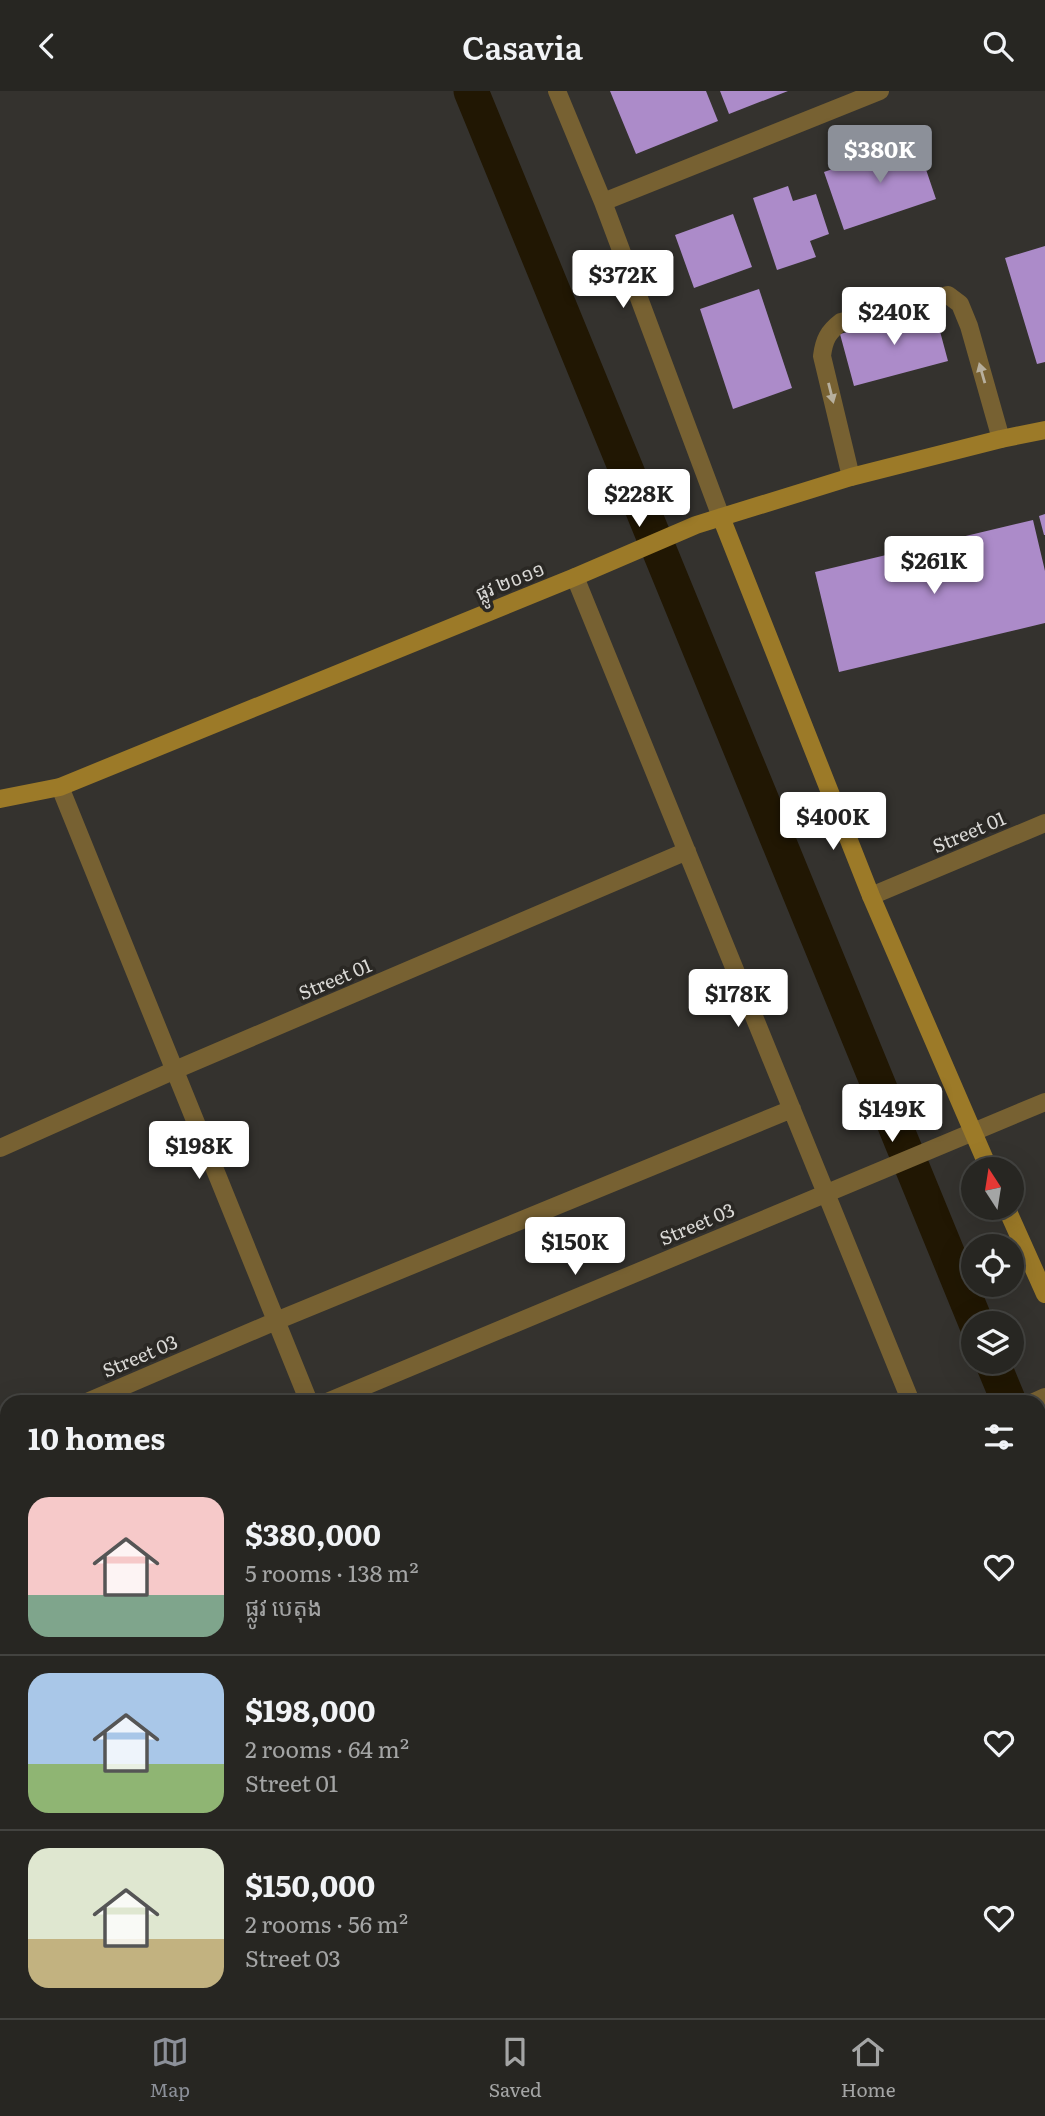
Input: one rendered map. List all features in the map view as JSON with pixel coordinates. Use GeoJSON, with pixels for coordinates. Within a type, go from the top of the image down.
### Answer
{"type":"FeatureCollection","features":[{"type":"Feature","properties":{"kind":"main road","name":"ផ្លូវ ២០១១"},"geometry":{"type":"LineString","coordinates":[[0,799],[60,787],[576,577],[696,525],[851,477],[1045,430]]}},
{"type":"Feature","properties":{"kind":"main road"},"geometry":{"type":"LineString","coordinates":[[721,517],[967,1134],[981,1157]]}},
{"type":"Feature","properties":{"kind":"main road"},"geometry":{"type":"LineString","coordinates":[[1012,1220],[1045,1294]]}},
{"type":"Feature","properties":{"kind":"street"},"geometry":{"type":"LineString","coordinates":[[557,91],[603,202],[721,517]]}},
{"type":"Feature","properties":{"kind":"street"},"geometry":{"type":"LineString","coordinates":[[603,202],[849,97],[880,91]]}},
{"type":"Feature","properties":{"kind":"street"},"geometry":{"type":"LineString","coordinates":[[851,477],[822,356],[824,341],[830,330],[841,322],[948,295],[960,304],[969,326],[1001,439]]}},
{"type":"Feature","properties":{"kind":"street"},"geometry":{"type":"LineString","coordinates":[[576,577],[792,1109],[832,1190],[908,1395]]}},
{"type":"Feature","properties":{"kind":"street"},"geometry":{"type":"LineString","coordinates":[[60,787],[306,1395]]}},
{"type":"Feature","properties":{"kind":"street","name":"Street 01"},"geometry":{"type":"LineString","coordinates":[[871,896],[1045,823]]}},
{"type":"Feature","properties":{"kind":"street","name":"Street 01"},"geometry":{"type":"LineString","coordinates":[[0,1148],[175,1070],[687,851]]}},
{"type":"Feature","properties":{"kind":"street","name":"Street 03"},"geometry":{"type":"LineString","coordinates":[[344,1395],[1045,1102]]}},
{"type":"Feature","properties":{"kind":"street","name":"Street 03"},"geometry":{"type":"LineString","coordinates":[[103,1395],[276,1321],[792,1109]]}},
{"type":"Feature","properties":{"kind":"building"},"geometry":{"type":"Polygon","coordinates":[[[610,91],[706,91],[718,121],[636,154],[610,91]]]}},
{"type":"Feature","properties":{"kind":"building"},"geometry":{"type":"Polygon","coordinates":[[[720,91],[788,91],[729,114],[720,91]]]}},
{"type":"Feature","properties":{"kind":"building"},"geometry":{"type":"Polygon","coordinates":[[[916,140],[936,199],[844,230],[824,172],[916,140]]]}},
{"type":"Feature","properties":{"kind":"building"},"geometry":{"type":"Polygon","coordinates":[[[788,186],[793,201],[816,194],[829,234],[810,241],[816,257],[777,270],[753,198],[788,186]]]}},
{"type":"Feature","properties":{"kind":"building"},"geometry":{"type":"Polygon","coordinates":[[[733,214],[752,267],[694,288],[675,235],[733,214]]]}},
{"type":"Feature","properties":{"kind":"building"},"geometry":{"type":"Polygon","coordinates":[[[1045,246],[1045,362],[1037,364],[1005,258],[1045,246]]]}},
{"type":"Feature","properties":{"kind":"building"},"geometry":{"type":"Polygon","coordinates":[[[759,289],[792,388],[733,409],[700,309],[759,289]]]}},
{"type":"Feature","properties":{"kind":"building"},"geometry":{"type":"Polygon","coordinates":[[[934,309],[948,361],[854,386],[840,334],[934,309]]]}},
{"type":"Feature","properties":{"kind":"building"},"geometry":{"type":"Polygon","coordinates":[[[1045,514],[1045,535],[1044,535],[1039,516],[1045,514]]]}},
{"type":"Feature","properties":{"kind":"building"},"geometry":{"type":"Polygon","coordinates":[[[1033,520],[1045,571],[1045,623],[839,672],[815,572],[1033,520]]]}},
{"type":"Feature","properties":{"kind":"waterway"},"geometry":{"type":"LineString","coordinates":[[471,91],[971,1311]]}},
{"type":"Feature","properties":{"kind":"waterway"},"geometry":{"type":"LineString","coordinates":[[997,1374],[1006,1395]]}}]}
